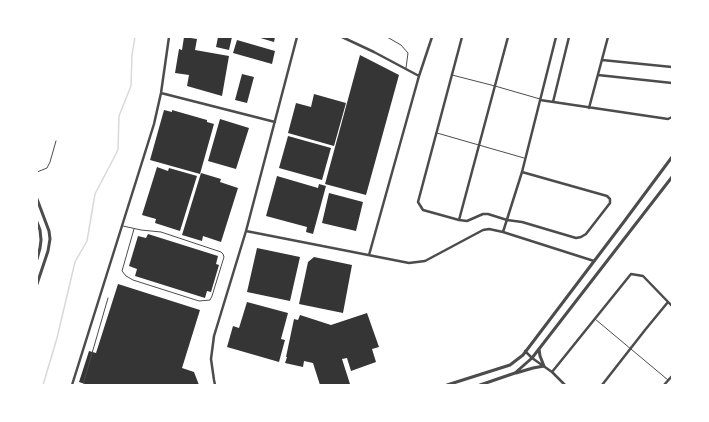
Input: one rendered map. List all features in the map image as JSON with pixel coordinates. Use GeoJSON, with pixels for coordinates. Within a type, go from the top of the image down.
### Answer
{"type":"FeatureCollection","features":[{"type":"Feature","properties":{"kind":"street"},"geometry":{"type":"LineString","coordinates":[[72,385],[154,124],[161,93],[169,37]]}},
{"type":"Feature","properties":{"kind":"street"},"geometry":{"type":"LineString","coordinates":[[216,385],[211,359],[214,336],[246,231],[297,37]]}},
{"type":"Feature","properties":{"kind":"street"},"geometry":{"type":"LineString","coordinates":[[342,37],[406,68],[419,76]]}},
{"type":"Feature","properties":{"kind":"street"},"geometry":{"type":"LineString","coordinates":[[369,255],[419,76],[432,37]]}},
{"type":"Feature","properties":{"kind":"street"},"geometry":{"type":"LineString","coordinates":[[462,37],[418,202],[423,210],[459,220],[467,221],[483,214],[488,214],[507,220],[522,222],[576,238],[586,234],[610,203],[610,199],[607,196],[522,172]]}},
{"type":"Feature","properties":{"kind":"street"},"geometry":{"type":"LineString","coordinates":[[459,220],[508,37]]}},
{"type":"Feature","properties":{"kind":"street"},"geometry":{"type":"LineString","coordinates":[[503,232],[522,172],[556,37]]}},
{"type":"Feature","properties":{"kind":"street"},"geometry":{"type":"LineString","coordinates":[[553,102],[569,37]]}},
{"type":"Feature","properties":{"kind":"street"},"geometry":{"type":"LineString","coordinates":[[589,108],[608,37]]}},
{"type":"Feature","properties":{"kind":"street"},"geometry":{"type":"LineString","coordinates":[[602,60],[672,67]]}},
{"type":"Feature","properties":{"kind":"street"},"geometry":{"type":"LineString","coordinates":[[598,75],[672,83]]}},
{"type":"Feature","properties":{"kind":"street"},"geometry":{"type":"LineString","coordinates":[[161,93],[275,122]]}},
{"type":"Feature","properties":{"kind":"street"},"geometry":{"type":"LineString","coordinates":[[540,100],[668,119],[672,117]]}},
{"type":"Feature","properties":{"kind":"street"},"geometry":{"type":"LineString","coordinates":[[447,385],[510,365],[525,352],[672,157]]}},
{"type":"Feature","properties":{"kind":"street"},"geometry":{"type":"LineString","coordinates":[[668,164],[672,165]]}},
{"type":"Feature","properties":{"kind":"street"},"geometry":{"type":"LineString","coordinates":[[516,373],[532,358],[672,177]]}},
{"type":"Feature","properties":{"kind":"street"},"geometry":{"type":"LineString","coordinates":[[37,199],[50,240],[37,284]]}},
{"type":"Feature","properties":{"kind":"street"},"geometry":{"type":"LineString","coordinates":[[37,222],[41,240],[37,258]]}},
{"type":"Feature","properties":{"kind":"street"},"geometry":{"type":"LineString","coordinates":[[246,231],[409,263],[425,261],[483,230],[489,229],[503,232],[594,261]]}},
{"type":"Feature","properties":{"kind":"street"},"geometry":{"type":"LineString","coordinates":[[552,372],[631,274],[643,276],[672,306]]}},
{"type":"Feature","properties":{"kind":"street"},"geometry":{"type":"LineString","coordinates":[[602,385],[668,302]]}},
{"type":"Feature","properties":{"kind":"street"},"geometry":{"type":"LineString","coordinates":[[539,349],[544,366]]}},
{"type":"Feature","properties":{"kind":"street"},"geometry":{"type":"LineString","coordinates":[[525,352],[552,372],[565,385]]}},
{"type":"Feature","properties":{"kind":"street"},"geometry":{"type":"LineString","coordinates":[[480,385],[516,373],[544,366]]}},
{"type":"Feature","properties":{"kind":"street"},"geometry":{"type":"LineString","coordinates":[[664,385],[672,376]]}},
{"type":"Feature","properties":{"kind":"lane"},"geometry":{"type":"LineString","coordinates":[[387,37],[401,45],[408,53],[406,68]]}},
{"type":"Feature","properties":{"kind":"lane"},"geometry":{"type":"LineString","coordinates":[[452,75],[540,100]]}},
{"type":"Feature","properties":{"kind":"lane"},"geometry":{"type":"LineString","coordinates":[[436,133],[525,158]]}},
{"type":"Feature","properties":{"kind":"lane"},"geometry":{"type":"LineString","coordinates":[[37,172],[47,168],[56,141]]}},
{"type":"Feature","properties":{"kind":"lane"},"geometry":{"type":"LineString","coordinates":[[122,226],[161,232],[221,252],[224,257],[210,300],[199,301],[133,280],[126,276],[122,271],[134,229]]}},
{"type":"Feature","properties":{"kind":"lane"},"geometry":{"type":"LineString","coordinates":[[84,385],[108,298]]}},
{"type":"Feature","properties":{"kind":"lane"},"geometry":{"type":"LineString","coordinates":[[595,318],[668,380]]}},
{"type":"Feature","properties":{"kind":"building"},"geometry":{"type":"Polygon","coordinates":[[[184,37],[197,39],[195,50],[229,56],[222,96],[187,86],[189,75],[175,73],[179,49],[182,50],[184,37]]]}},
{"type":"Feature","properties":{"kind":"building"},"geometry":{"type":"Polygon","coordinates":[[[218,37],[232,37],[229,50],[216,47],[218,37]]]}},
{"type":"Feature","properties":{"kind":"building"},"geometry":{"type":"Polygon","coordinates":[[[257,37],[275,37],[274,42],[257,37]]]}},
{"type":"Feature","properties":{"kind":"building"},"geometry":{"type":"Polygon","coordinates":[[[237,40],[275,51],[272,64],[233,53],[237,40]]]}},
{"type":"Feature","properties":{"kind":"building"},"geometry":{"type":"Polygon","coordinates":[[[360,55],[399,75],[366,195],[325,184],[360,55]]]}},
{"type":"Feature","properties":{"kind":"building"},"geometry":{"type":"Polygon","coordinates":[[[242,74],[254,77],[247,103],[235,100],[242,74]]]}},
{"type":"Feature","properties":{"kind":"building"},"geometry":{"type":"Polygon","coordinates":[[[314,94],[346,103],[334,146],[288,133],[296,103],[311,107],[314,94]]]}},
{"type":"Feature","properties":{"kind":"building"},"geometry":{"type":"Polygon","coordinates":[[[164,110],[172,112],[172,110],[207,120],[207,122],[214,124],[200,174],[150,160],[164,110]]]}},
{"type":"Feature","properties":{"kind":"building"},"geometry":{"type":"Polygon","coordinates":[[[220,119],[249,128],[236,169],[208,161],[220,119]]]}},
{"type":"Feature","properties":{"kind":"building"},"geometry":{"type":"Polygon","coordinates":[[[288,136],[331,148],[322,180],[279,168],[288,136]]]}},
{"type":"Feature","properties":{"kind":"building"},"geometry":{"type":"Polygon","coordinates":[[[157,167],[168,171],[169,168],[197,176],[180,231],[155,223],[156,219],[142,215],[157,167]]]}},
{"type":"Feature","properties":{"kind":"building"},"geometry":{"type":"Polygon","coordinates":[[[201,173],[221,179],[220,182],[238,188],[221,242],[203,236],[202,241],[182,235],[201,173]]]}},
{"type":"Feature","properties":{"kind":"building"},"geometry":{"type":"Polygon","coordinates":[[[277,176],[318,188],[319,184],[326,186],[313,234],[306,232],[307,227],[266,216],[277,176]]]}},
{"type":"Feature","properties":{"kind":"building"},"geometry":{"type":"Polygon","coordinates":[[[329,193],[363,202],[356,231],[322,223],[329,193]]]}},
{"type":"Feature","properties":{"kind":"building"},"geometry":{"type":"Polygon","coordinates":[[[148,234],[218,256],[216,264],[219,265],[211,292],[207,291],[205,298],[135,276],[137,269],[129,266],[138,236],[146,238],[148,234]]]}},
{"type":"Feature","properties":{"kind":"building"},"geometry":{"type":"Polygon","coordinates":[[[257,248],[300,257],[290,301],[247,292],[257,248]]]}},
{"type":"Feature","properties":{"kind":"building"},"geometry":{"type":"Polygon","coordinates":[[[314,257],[352,265],[343,313],[299,304],[308,262],[314,257]]]}},
{"type":"Feature","properties":{"kind":"building"},"geometry":{"type":"Polygon","coordinates":[[[118,284],[200,310],[182,368],[194,372],[199,385],[88,385],[79,382],[89,351],[96,353],[118,284]]]}},
{"type":"Feature","properties":{"kind":"building"},"geometry":{"type":"Polygon","coordinates":[[[247,302],[288,313],[281,339],[285,340],[279,362],[227,347],[233,326],[239,328],[247,302]]]}},
{"type":"Feature","properties":{"kind":"building"},"geometry":{"type":"Polygon","coordinates":[[[367,313],[379,347],[372,349],[376,362],[351,371],[347,358],[342,359],[350,384],[320,385],[313,363],[304,361],[303,367],[285,363],[294,319],[298,320],[300,315],[331,325],[367,313]]]}},
{"type":"Feature","properties":{"kind":"waterway"},"geometry":{"type":"LineString","coordinates":[[43,385],[57,338],[75,262],[87,241],[95,194],[118,150],[119,116],[131,86],[132,55],[135,37]]}}]}
